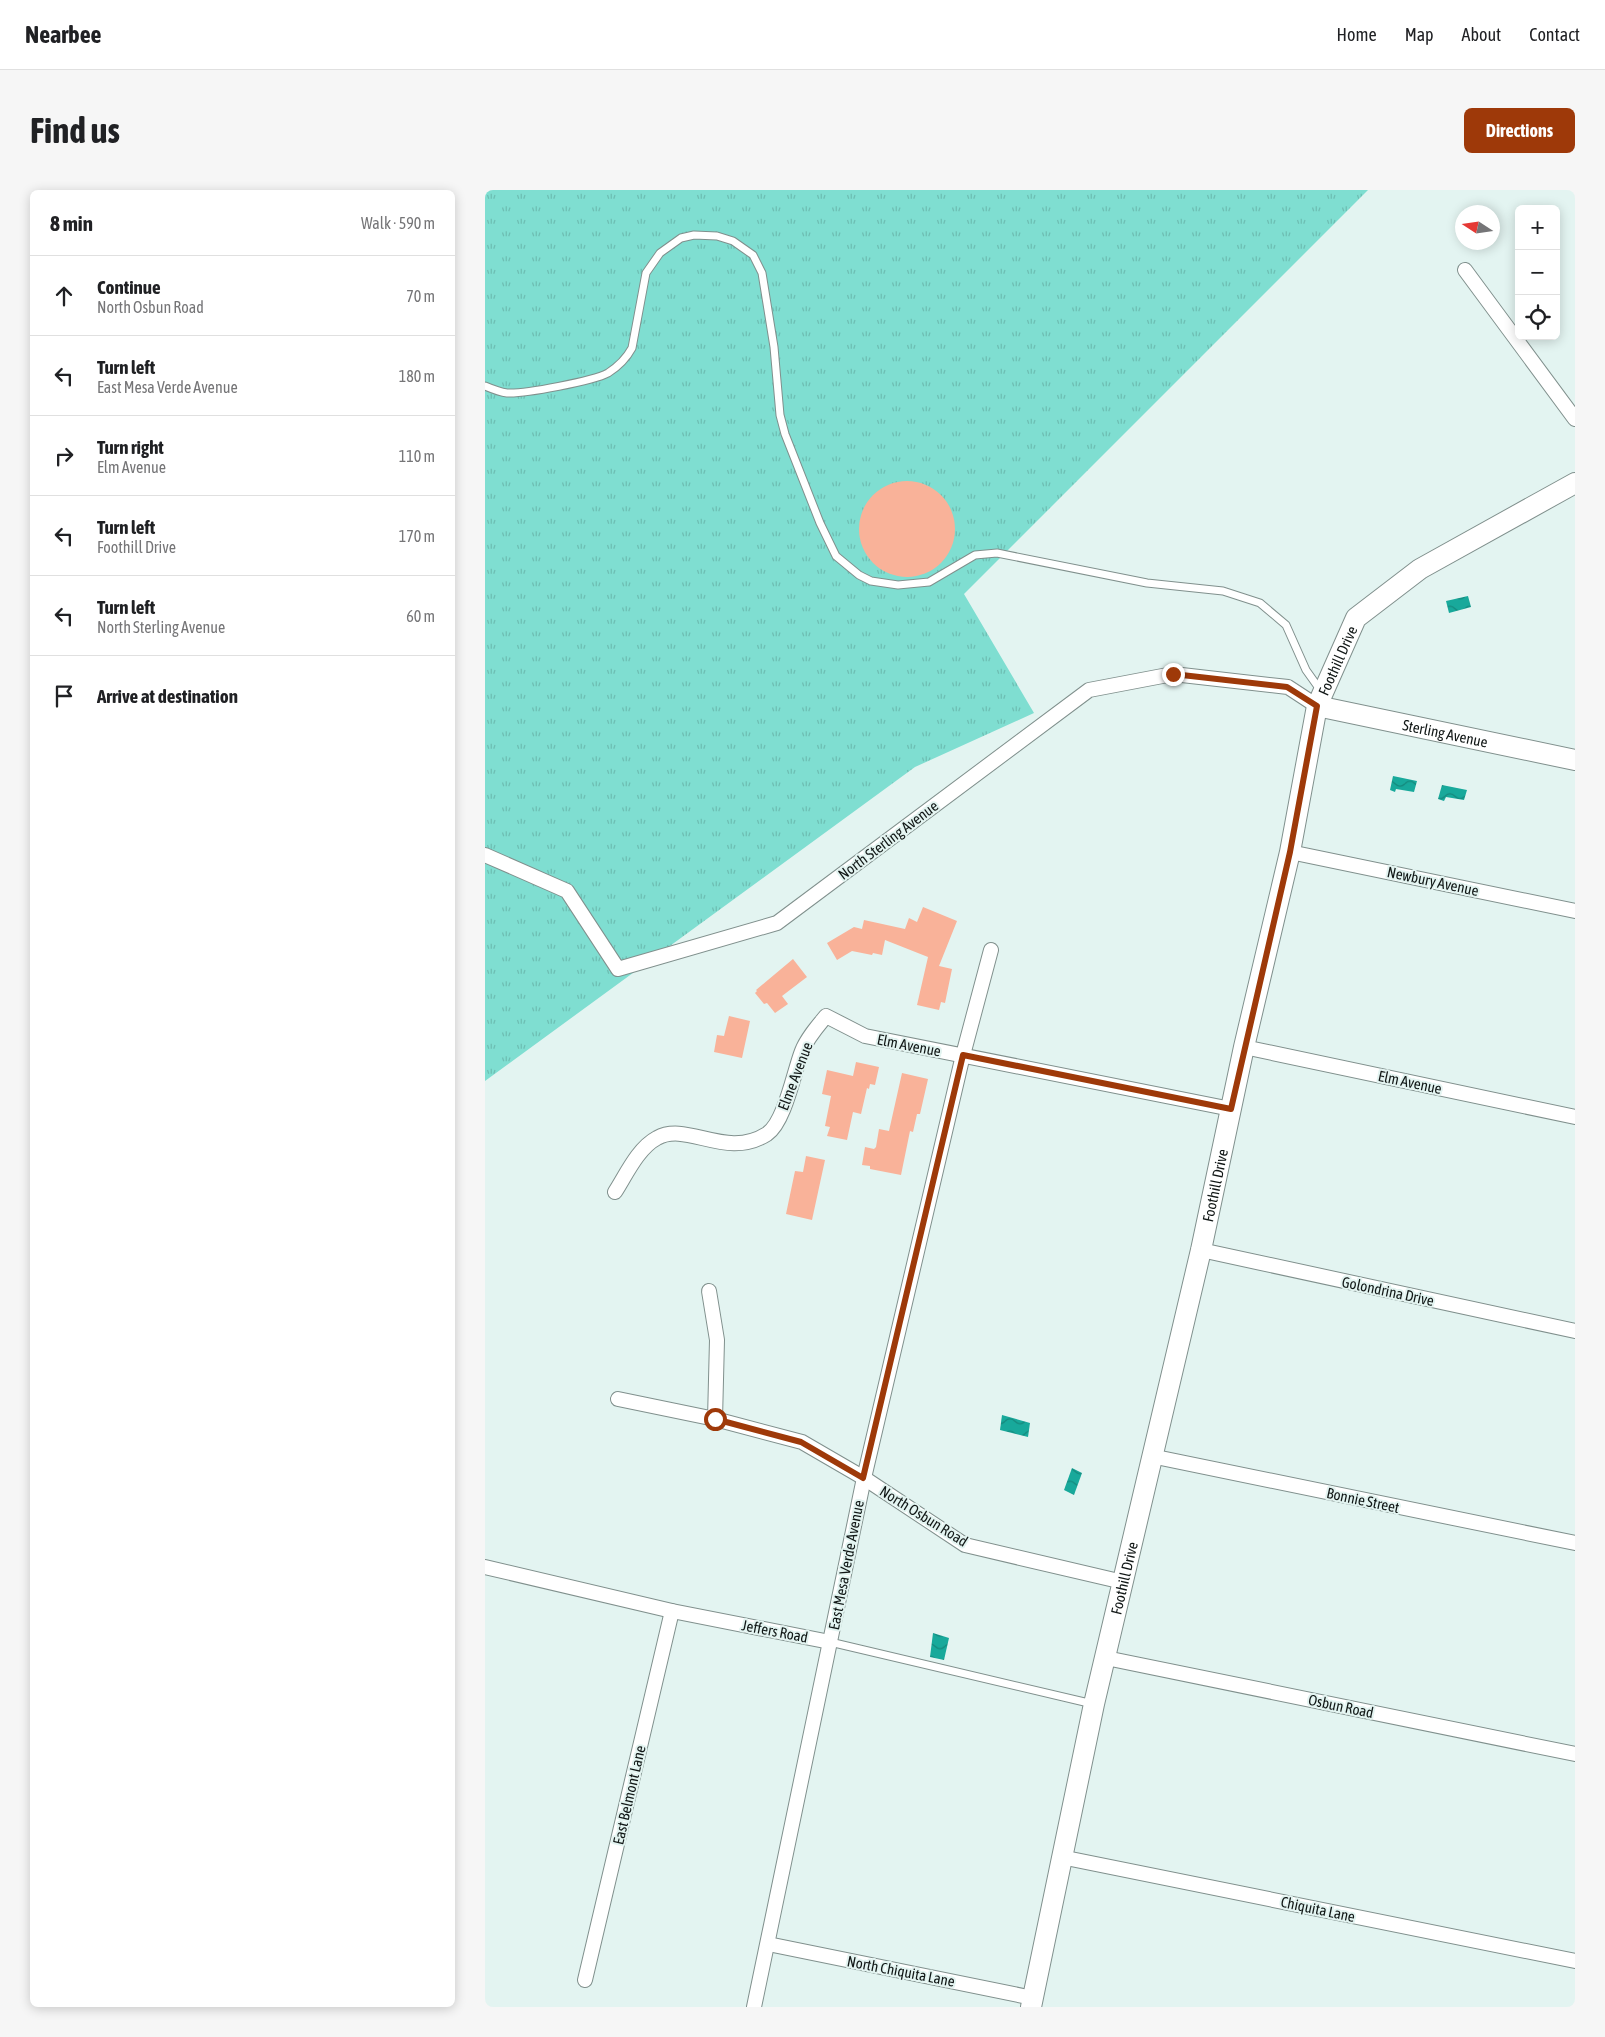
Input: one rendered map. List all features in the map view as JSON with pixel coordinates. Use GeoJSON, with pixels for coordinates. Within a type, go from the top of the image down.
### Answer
{"type":"FeatureCollection","features":[{"type":"Feature","properties":{"kind":"street"},"geometry":{"type":"LineString","coordinates":[[1465,270],[1575,419]]}},
{"type":"Feature","properties":{"kind":"street","name":"Foothill Drive"},"geometry":{"type":"LineString","coordinates":[[1032,2002],[1094,1704],[1201,1250],[1244,1048],[1290,852],[1320,700],[1356,618],[1420,569],[1575,484]]}},
{"type":"Feature","properties":{"kind":"street","name":"North Sterling Avenue"},"geometry":{"type":"LineString","coordinates":[[485,855],[567,891],[618,969],[777,923],[1089,690],[1173,674],[1287,687],[1320,700]]}},
{"type":"Feature","properties":{"kind":"street","name":"Sterling Avenue"},"geometry":{"type":"LineString","coordinates":[[1320,700],[1575,760]]}},
{"type":"Feature","properties":{"kind":"street","name":"Newbury Avenue"},"geometry":{"type":"LineString","coordinates":[[1290,852],[1575,911]]}},
{"type":"Feature","properties":{"kind":"street","name":"East Mesa Verde Avenue"},"geometry":{"type":"LineString","coordinates":[[754,2007],[831,1642],[863,1478],[963,1055],[991,950]]}},
{"type":"Feature","properties":{"kind":"street","name":"Elm Avenue"},"geometry":{"type":"LineString","coordinates":[[825,1016],[865,1036],[1231,1109]]}},
{"type":"Feature","properties":{"kind":"street","name":"Elme Avenue"},"geometry":{"type":"LineString","coordinates":[[615,1192],[642,1150],[656,1138],[676,1132],[722,1144],[752,1142],[769,1133],[785,1107],[802,1050],[808,1038],[825,1016]]}},
{"type":"Feature","properties":{"kind":"street","name":"Elm Avenue"},"geometry":{"type":"LineString","coordinates":[[1244,1048],[1575,1118]]}},
{"type":"Feature","properties":{"kind":"street","name":"Golondrina Drive"},"geometry":{"type":"LineString","coordinates":[[1201,1250],[1575,1331]]}},
{"type":"Feature","properties":{"kind":"street"},"geometry":{"type":"LineString","coordinates":[[709,1291],[717,1340],[715,1419]]}},
{"type":"Feature","properties":{"kind":"street","name":"North Osbun Road"},"geometry":{"type":"LineString","coordinates":[[619,1399],[715,1419],[801,1442],[863,1478],[965,1545],[1123,1582]]}},
{"type":"Feature","properties":{"kind":"street","name":"Bonnie Street"},"geometry":{"type":"LineString","coordinates":[[1151,1456],[1575,1543]]}},
{"type":"Feature","properties":{"kind":"street","name":"Jeffers Road"},"geometry":{"type":"LineString","coordinates":[[485,1567],[672,1611],[831,1642]]}},
{"type":"Feature","properties":{"kind":"street","name":"East Belmont Lane"},"geometry":{"type":"LineString","coordinates":[[585,1980],[672,1611]]}},
{"type":"Feature","properties":{"kind":"street","name":"Osbun Road"},"geometry":{"type":"LineString","coordinates":[[1106,1658],[1575,1754]]}},
{"type":"Feature","properties":{"kind":"street","name":"Chiquita Lane"},"geometry":{"type":"LineString","coordinates":[[1061,1857],[1575,1962]]}},
{"type":"Feature","properties":{"kind":"street","name":"North Chiquita Lane"},"geometry":{"type":"LineString","coordinates":[[768,1944],[1032,2002]]}},
{"type":"Feature","properties":{"kind":"lane"},"geometry":{"type":"LineString","coordinates":[[485,386],[507,393],[519,392],[548,388],[606,374],[620,365],[632,348],[646,273],[660,253],[681,238],[694,235],[717,236],[733,241],[753,255],[762,273],[785,434],[820,523],[836,556],[851,570],[871,581],[898,585],[919,584],[929,582],[975,555],[997,553],[1147,583],[1223,591],[1259,603],[1286,625],[1320,700]]}},
{"type":"Feature","properties":{"kind":"lane","name":"Jeffers Road"},"geometry":{"type":"LineString","coordinates":[[831,1642],[1094,1704]]}},
{"type":"Feature","properties":{"kind":"green space"},"geometry":{"type":"Polygon","coordinates":[[[485,190],[1368,190],[964,594],[1034,713],[915,767],[485,1081],[485,190]]]}},
{"type":"Feature","properties":{"kind":"water"},"geometry":{"type":"Polygon","coordinates":[[[1468,596],[1471,607],[1449,613],[1446,601],[1468,596]]]}},
{"type":"Feature","properties":{"kind":"water"},"geometry":{"type":"Polygon","coordinates":[[[1393,776],[1417,781],[1414,792],[1396,789],[1395,792],[1390,790],[1393,776]]]}},
{"type":"Feature","properties":{"kind":"water"},"geometry":{"type":"Polygon","coordinates":[[[1442,785],[1467,790],[1464,800],[1446,797],[1444,801],[1438,799],[1442,785]]]}},
{"type":"Feature","properties":{"kind":"water"},"geometry":{"type":"Polygon","coordinates":[[[1002,1415],[1030,1423],[1028,1437],[1000,1430],[1002,1415]]]}},
{"type":"Feature","properties":{"kind":"water"},"geometry":{"type":"Polygon","coordinates":[[[1072,1468],[1082,1473],[1074,1495],[1064,1490],[1072,1468]]]}},
{"type":"Feature","properties":{"kind":"water"},"geometry":{"type":"Polygon","coordinates":[[[933,1633],[949,1638],[944,1660],[930,1657],[933,1633]]]}},
{"type":"Feature","properties":{"kind":"building"},"geometry":{"type":"Polygon","coordinates":[[[907,481],[925,484],[941,495],[952,511],[955,529],[952,547],[941,563],[925,574],[907,577],[889,574],[873,563],[862,547],[859,529],[862,511],[873,495],[889,484],[907,481]]]}},
{"type":"Feature","properties":{"kind":"building"},"geometry":{"type":"Polygon","coordinates":[[[923,907],[957,921],[939,966],[952,969],[945,1003],[941,1002],[939,1010],[917,1005],[928,957],[885,940],[882,955],[852,951],[837,960],[827,943],[854,927],[862,929],[864,920],[905,929],[909,918],[917,922],[923,907]]]}},
{"type":"Feature","properties":{"kind":"building"},"geometry":{"type":"Polygon","coordinates":[[[793,959],[807,977],[782,996],[788,1004],[775,1013],[767,1003],[764,1004],[755,993],[756,990],[793,959]]]}},
{"type":"Feature","properties":{"kind":"building"},"geometry":{"type":"Polygon","coordinates":[[[729,1016],[750,1021],[742,1058],[714,1052],[717,1035],[724,1036],[729,1016]]]}},
{"type":"Feature","properties":{"kind":"building"},"geometry":{"type":"Polygon","coordinates":[[[856,1062],[879,1067],[875,1085],[870,1084],[869,1089],[867,1088],[861,1114],[853,1112],[847,1140],[827,1136],[830,1127],[825,1126],[831,1096],[822,1094],[827,1070],[853,1076],[856,1062]]]}},
{"type":"Feature","properties":{"kind":"building"},"geometry":{"type":"Polygon","coordinates":[[[902,1073],[928,1079],[920,1114],[917,1114],[913,1132],[910,1131],[901,1175],[870,1169],[870,1166],[862,1165],[865,1147],[874,1149],[876,1147],[879,1129],[889,1131],[902,1073]]]}},
{"type":"Feature","properties":{"kind":"building"},"geometry":{"type":"Polygon","coordinates":[[[806,1156],[825,1160],[812,1220],[786,1214],[795,1171],[803,1172],[806,1156]]]}},
{"type":"Feature","properties":{"kind":"route"},"geometry":{"type":"LineString","coordinates":[[715,1419],[801,1442],[863,1478],[963,1055],[1231,1109],[1290,852],[1317,706],[1287,687],[1173,674]]}}]}
